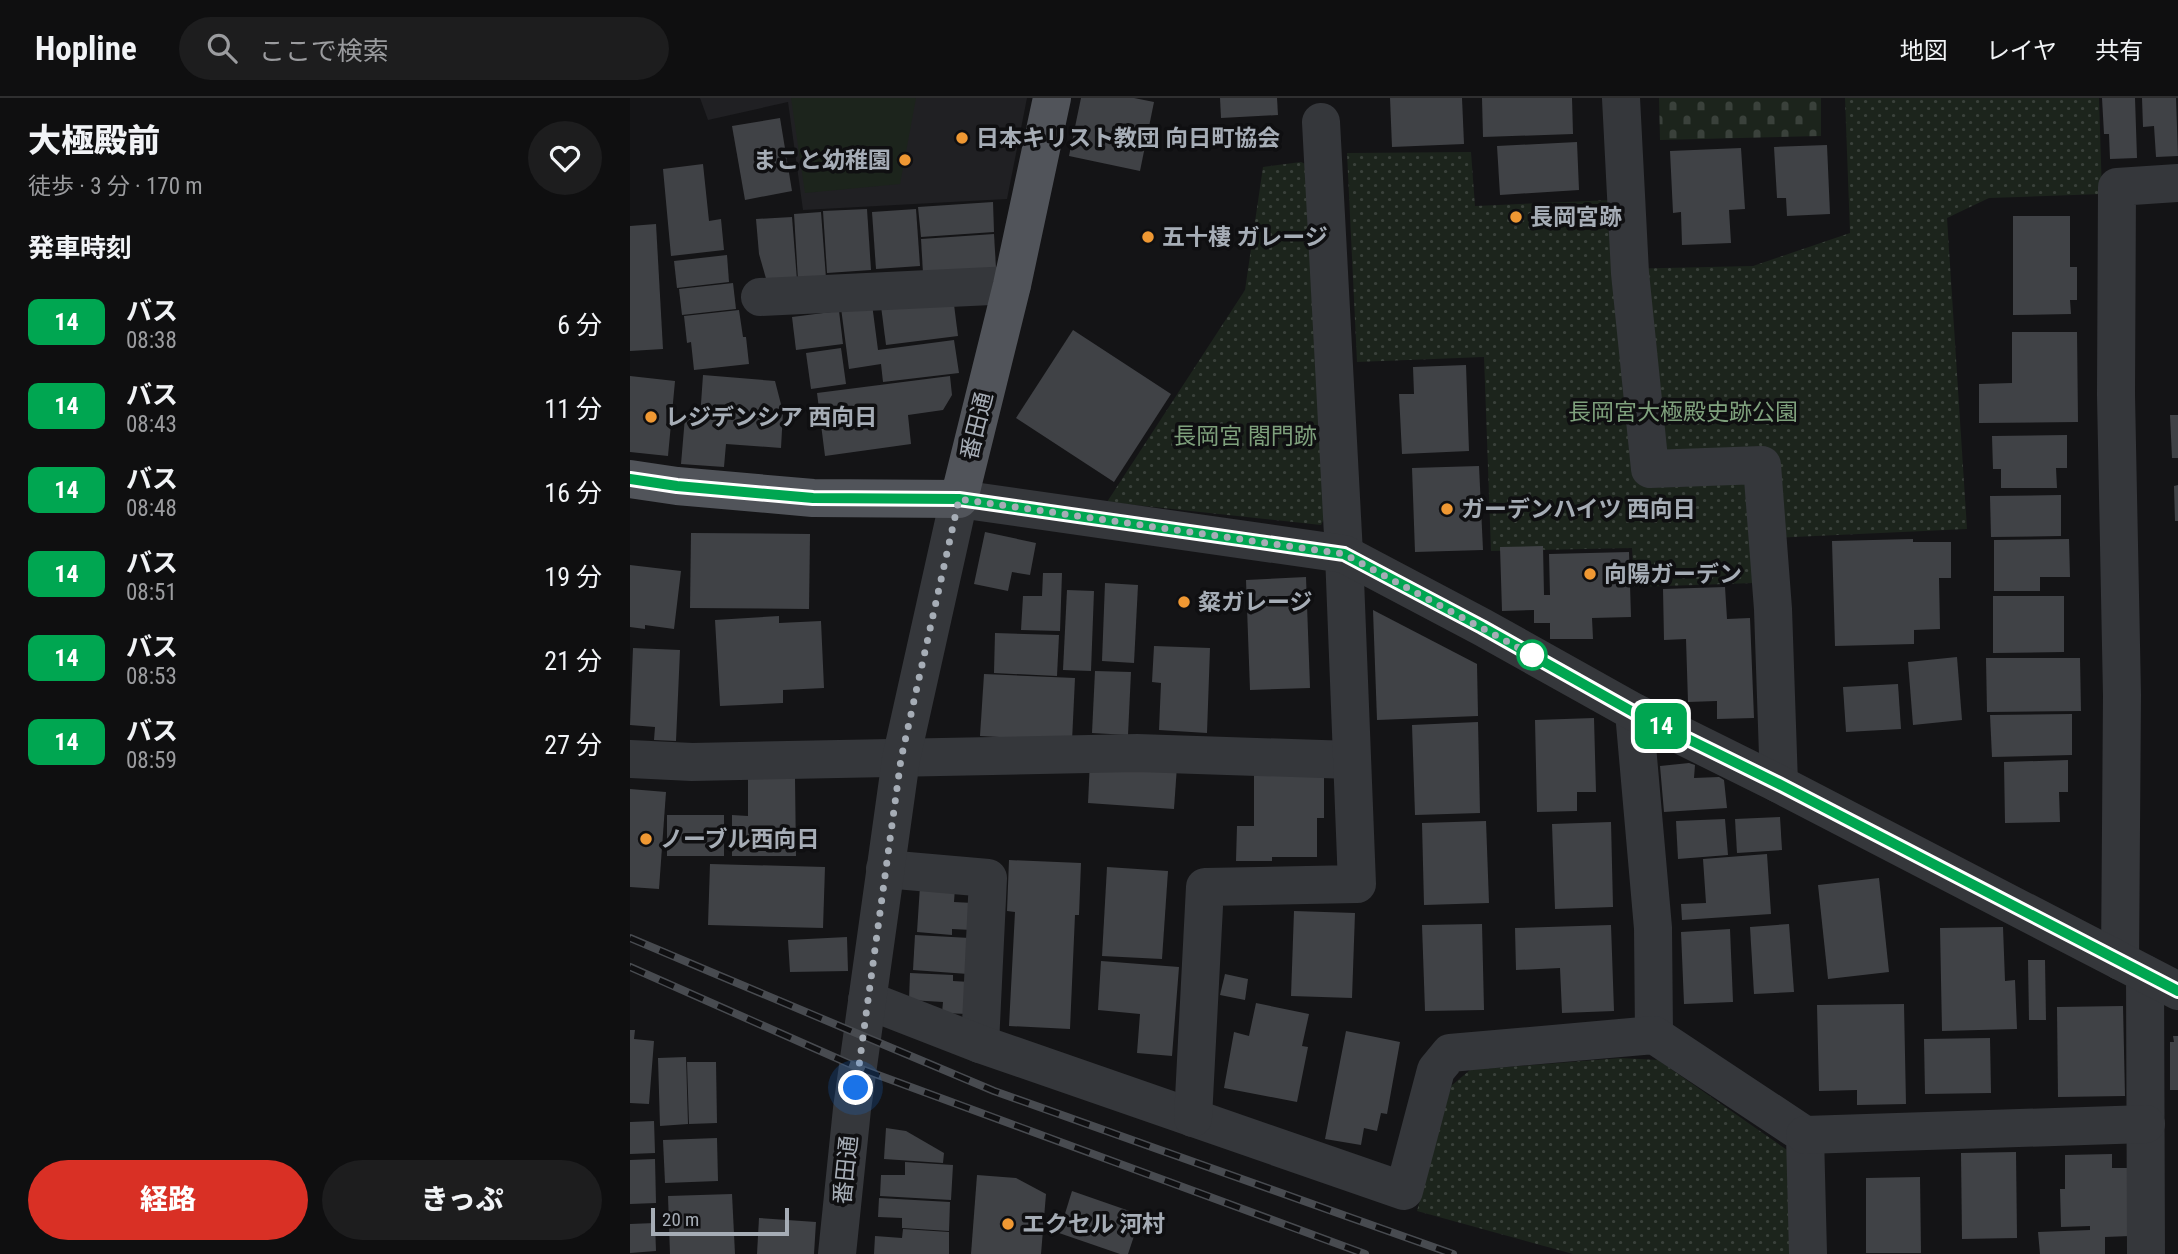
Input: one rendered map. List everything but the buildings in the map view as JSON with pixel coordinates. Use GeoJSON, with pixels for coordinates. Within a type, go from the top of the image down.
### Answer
{"type":"FeatureCollection","features":[{"type":"Feature","properties":{"kind":"main road","name":"番田通"},"geometry":{"type":"LineString","coordinates":[[959,499],[1012,285],[1052,98]]}},
{"type":"Feature","properties":{"kind":"main road"},"geometry":{"type":"LineString","coordinates":[[630,479],[677,486],[813,498],[959,499]]}},
{"type":"Feature","properties":{"kind":"street"},"geometry":{"type":"LineString","coordinates":[[1621,98],[1630,273],[1650,469],[1762,465],[1773,609],[1779,784]]}},
{"type":"Feature","properties":{"kind":"street"},"geometry":{"type":"LineString","coordinates":[[1194,1118],[1205,887],[1357,884],[1344,554],[1321,121]]}},
{"type":"Feature","properties":{"kind":"street"},"geometry":{"type":"LineString","coordinates":[[2146,1254],[2146,1124],[2132,967],[2122,695],[2116,395],[2117,187],[2178,183]]}},
{"type":"Feature","properties":{"kind":"street"},"geometry":{"type":"LineString","coordinates":[[760,297],[1012,285]]}},
{"type":"Feature","properties":{"kind":"street"},"geometry":{"type":"LineString","coordinates":[[959,499],[1344,554],[1482,627],[1633,712],[1779,784],[2178,991]]}},
{"type":"Feature","properties":{"kind":"street","name":"番田通"},"geometry":{"type":"LineString","coordinates":[[837,1254],[852,1109],[901,759],[959,499]]}},
{"type":"Feature","properties":{"kind":"street"},"geometry":{"type":"LineString","coordinates":[[1633,712],[1653,928],[1654,1035]]}},
{"type":"Feature","properties":{"kind":"street"},"geometry":{"type":"LineString","coordinates":[[630,759],[692,762],[1138,753],[1351,760]]}},
{"type":"Feature","properties":{"kind":"street"},"geometry":{"type":"LineString","coordinates":[[885,869],[988,878],[981,1044]]}},
{"type":"Feature","properties":{"kind":"street"},"geometry":{"type":"LineString","coordinates":[[867,1000],[981,1044],[1404,1191],[1436,1070],[1450,1053],[1654,1035],[1805,1135],[2146,1124]]}},
{"type":"Feature","properties":{"kind":"street"},"geometry":{"type":"LineString","coordinates":[[1805,1135],[1808,1254]]}},
{"type":"Feature","properties":{"kind":"shaded area","name":"まこと幼稚園"},"geometry":{"type":"Polygon","coordinates":[[[700,98],[1027,98],[1007,199],[803,210],[788,102],[708,120],[700,98]]]}},
{"type":"Feature","properties":{"kind":"green space"},"geometry":{"type":"Polygon","coordinates":[[[791,98],[916,98],[900,184],[805,193],[791,98]]]}},
{"type":"Feature","properties":{"kind":"green space"},"geometry":{"type":"Polygon","coordinates":[[[1659,98],[1821,98],[1821,136],[1660,140],[1659,98]]]}},
{"type":"Feature","properties":{"kind":"green space","name":"長岡宮大極殿史跡公園"},"geometry":{"type":"Polygon","coordinates":[[[1845,98],[2099,98],[2102,194],[1989,198],[1947,218],[1967,529],[1754,539],[1755,583],[1634,587],[1632,548],[1491,551],[1484,357],[1357,362],[1347,153],[1471,152],[1475,206],[1612,200],[1619,269],[1753,266],[1850,233],[1845,98]]]}},
{"type":"Feature","properties":{"kind":"green space","name":"長岡宮 閤門跡"},"geometry":{"type":"Polygon","coordinates":[[[1301,162],[1310,166],[1330,507],[1321,525],[1107,502],[1245,290],[1263,167],[1301,162]]]}},
{"type":"Feature","properties":{"kind":"green space"},"geometry":{"type":"Polygon","coordinates":[[[1620,1058],[1658,1060],[1790,1152],[1792,1254],[1573,1254],[1417,1211],[1451,1086],[1470,1070],[1620,1058]]]}},
{"type":"Feature","properties":{"kind":"railway"},"geometry":{"type":"LineString","coordinates":[[630,938],[994,1091],[1453,1254]]}},
{"type":"Feature","properties":{"kind":"railway"},"geometry":{"type":"LineString","coordinates":[[630,967],[859,1068],[1365,1254]]}},
{"type":"Feature","properties":{"kind":"bus line","name":"14"},"geometry":{"type":"LineString","coordinates":[[630,479],[677,486],[813,498],[959,499],[1344,554],[1482,627],[1633,712],[1779,784],[2178,991]]}},
{"type":"Feature","properties":{"kind":"place","name":"日本キリスト教団 向日町協会"},"geometry":{"type":"Point","coordinates":[962,138]}},
{"type":"Feature","properties":{"kind":"place","name":"まこと幼稚園"},"geometry":{"type":"Point","coordinates":[905,160]}},
{"type":"Feature","properties":{"kind":"place","name":"長岡宮跡"},"geometry":{"type":"Point","coordinates":[1516,217]}},
{"type":"Feature","properties":{"kind":"place","name":"五十棲 ガレージ"},"geometry":{"type":"Point","coordinates":[1148,237]}},
{"type":"Feature","properties":{"kind":"place","name":"レジデンシア 西向日"},"geometry":{"type":"Point","coordinates":[651,417]}},
{"type":"Feature","properties":{"kind":"place","name":"ガーデンハイツ 西向日"},"geometry":{"type":"Point","coordinates":[1447,509]}},
{"type":"Feature","properties":{"kind":"place","name":"向陽ガーデン"},"geometry":{"type":"Point","coordinates":[1590,574]}},
{"type":"Feature","properties":{"kind":"place","name":"粲ガレージ"},"geometry":{"type":"Point","coordinates":[1184,602]}},
{"type":"Feature","properties":{"kind":"place","name":"ノーブル西向日"},"geometry":{"type":"Point","coordinates":[646,839]}},
{"type":"Feature","properties":{"kind":"place","name":"エクセル 河村"},"geometry":{"type":"Point","coordinates":[1008,1224]}},
{"type":"Feature","properties":{"kind":"route"},"geometry":{"type":"LineString","coordinates":[[856,1088],[901,759],[959,499],[1344,554],[1532,655]]}}]}
